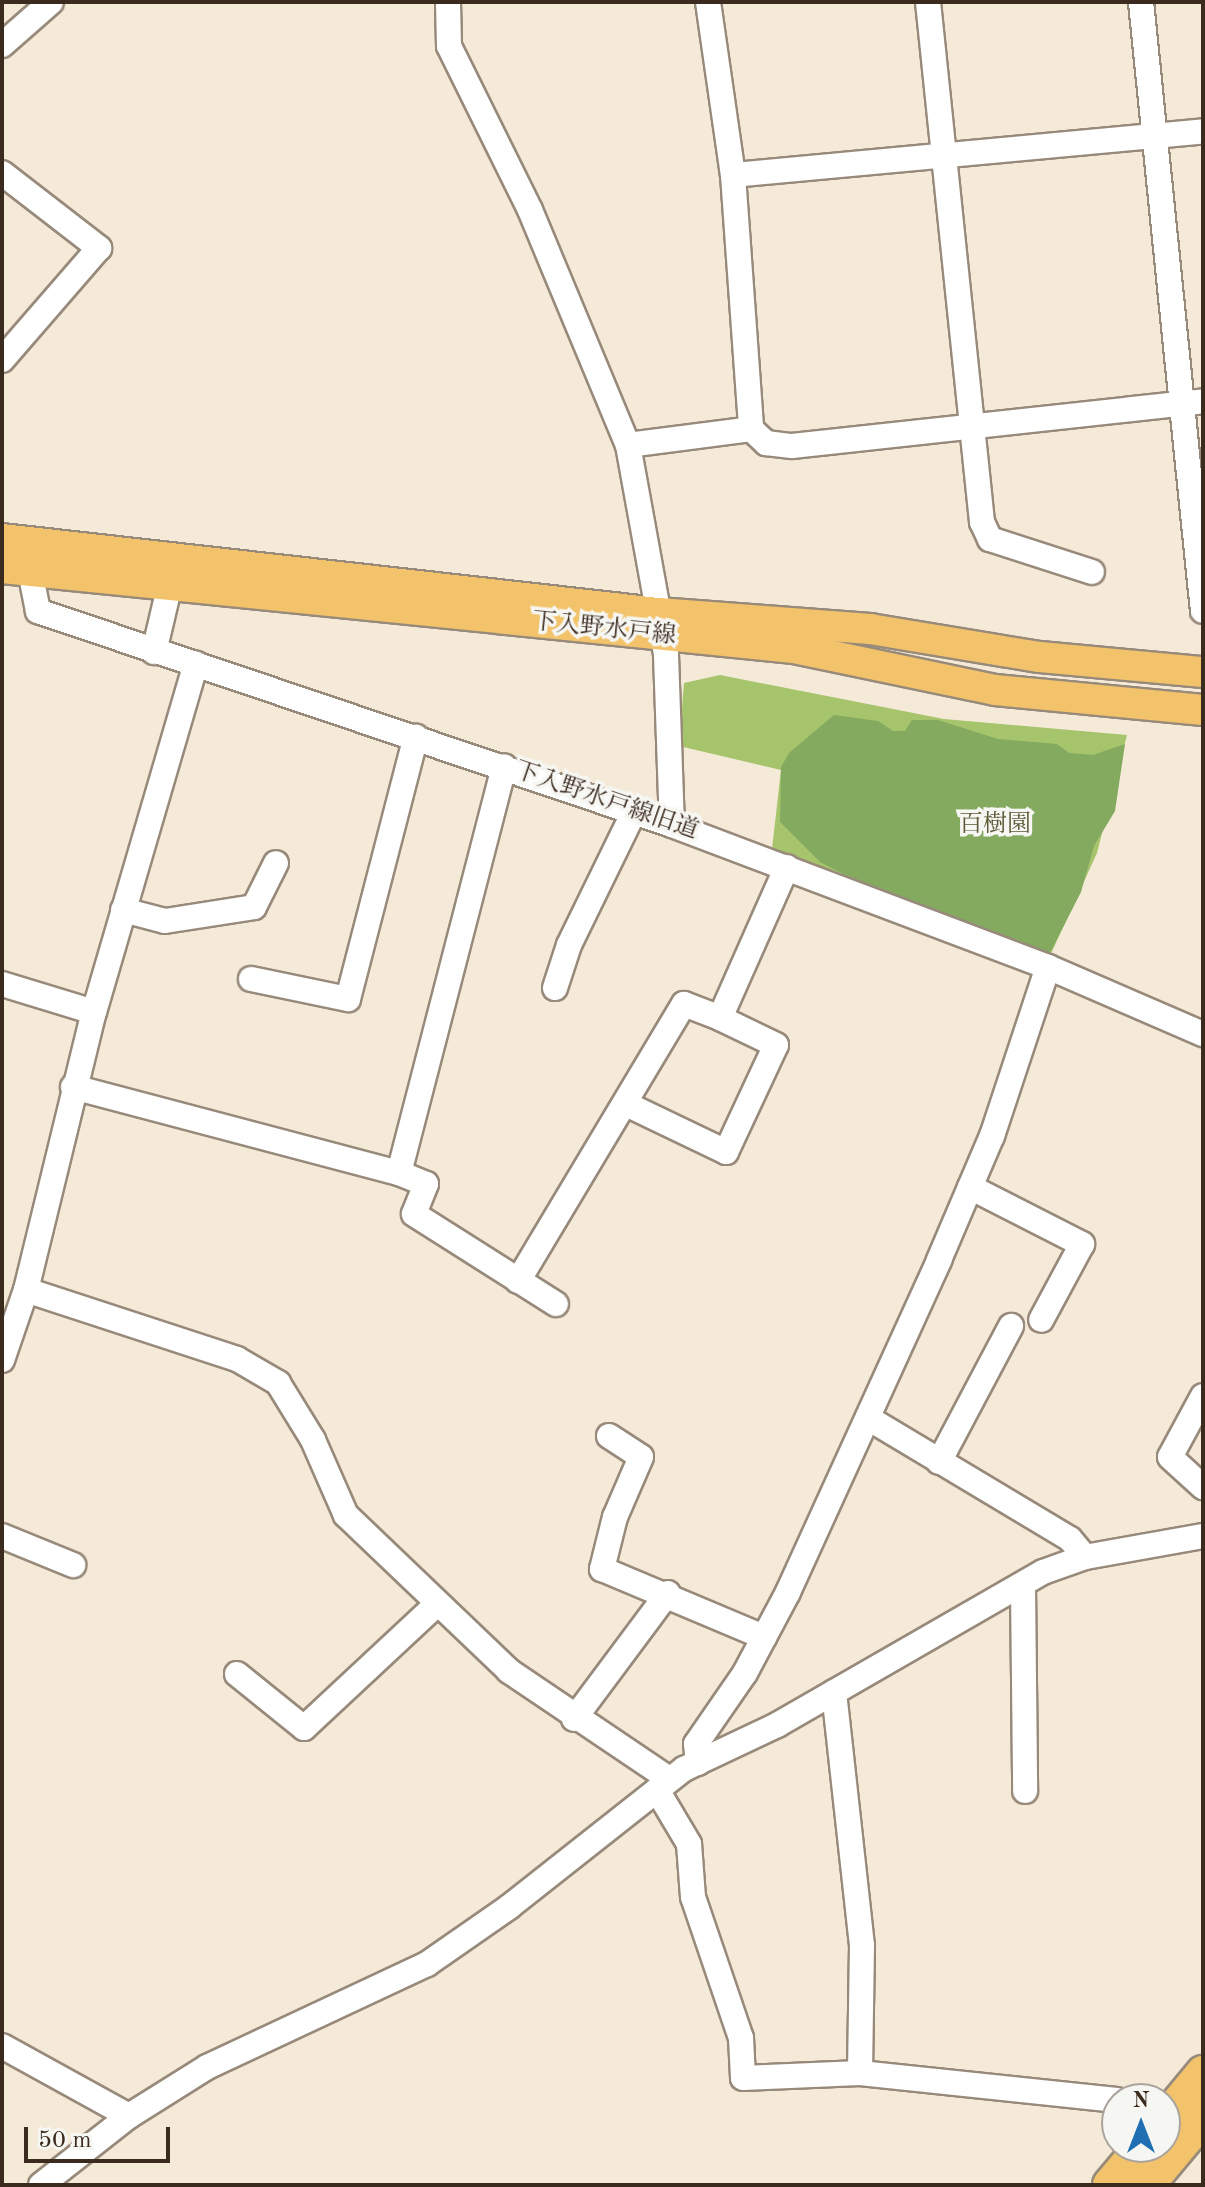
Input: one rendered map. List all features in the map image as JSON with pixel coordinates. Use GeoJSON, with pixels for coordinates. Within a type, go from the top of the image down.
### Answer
{"type":"FeatureCollection","features":[{"type":"Feature","properties":{"kind":"highway"},"geometry":{"type":"LineString","coordinates":[[1181,2100],[1203,2073]]}},
{"type":"Feature","properties":{"kind":"highway"},"geometry":{"type":"LineString","coordinates":[[1147,2185],[1203,2118]]}},
{"type":"Feature","properties":{"kind":"highway"},"geometry":{"type":"LineString","coordinates":[[1110,2185],[1129,2163]]}},
{"type":"Feature","properties":{"kind":"main road","name":"下入野水戸線"},"geometry":{"type":"LineString","coordinates":[[2,539],[660,625],[794,648],[995,690],[1203,710]]}},
{"type":"Feature","properties":{"kind":"main road","name":"下入野水戸線"},"geometry":{"type":"LineString","coordinates":[[16,570],[660,625],[870,629],[1040,657],[1203,672]]}},
{"type":"Feature","properties":{"kind":"street"},"geometry":{"type":"LineString","coordinates":[[2,45],[51,2]]}},
{"type":"Feature","properties":{"kind":"street"},"geometry":{"type":"LineString","coordinates":[[448,2],[449,46],[530,210],[628,445],[660,625],[672,825]]}},
{"type":"Feature","properties":{"kind":"street"},"geometry":{"type":"LineString","coordinates":[[708,2],[733,175],[751,429],[766,443],[792,446],[1193,402]]}},
{"type":"Feature","properties":{"kind":"street"},"geometry":{"type":"LineString","coordinates":[[928,2],[982,522],[990,539],[1092,572]]}},
{"type":"Feature","properties":{"kind":"street"},"geometry":{"type":"LineString","coordinates":[[1141,2],[1193,402],[1203,611]]}},
{"type":"Feature","properties":{"kind":"street"},"geometry":{"type":"LineString","coordinates":[[733,175],[1203,131]]}},
{"type":"Feature","properties":{"kind":"street"},"geometry":{"type":"LineString","coordinates":[[2,173],[99,248],[2,360]]}},
{"type":"Feature","properties":{"kind":"street"},"geometry":{"type":"LineString","coordinates":[[628,445],[751,429]]}},
{"type":"Feature","properties":{"kind":"street","name":"下入野水戸線旧道"},"geometry":{"type":"LineString","coordinates":[[16,570],[38,611],[672,825],[1048,967],[1203,1034]]}},
{"type":"Feature","properties":{"kind":"street"},"geometry":{"type":"LineString","coordinates":[[154,652],[170,584]]}},
{"type":"Feature","properties":{"kind":"street"},"geometry":{"type":"LineString","coordinates":[[2,1360],[26,1290],[73,1087],[196,664]]}},
{"type":"Feature","properties":{"kind":"street"},"geometry":{"type":"LineString","coordinates":[[251,979],[348,999],[416,737]]}},
{"type":"Feature","properties":{"kind":"street"},"geometry":{"type":"LineString","coordinates":[[399,1173],[504,766]]}},
{"type":"Feature","properties":{"kind":"street"},"geometry":{"type":"LineString","coordinates":[[555,988],[569,945],[634,812]]}},
{"type":"Feature","properties":{"kind":"street"},"geometry":{"type":"LineString","coordinates":[[123,910],[165,921],[254,907],[276,863]]}},
{"type":"Feature","properties":{"kind":"street"},"geometry":{"type":"LineString","coordinates":[[720,1018],[787,867]]}},
{"type":"Feature","properties":{"kind":"street"},"geometry":{"type":"LineString","coordinates":[[698,1763],[696,1744],[764,1637],[868,1418],[970,1187],[1048,967]]}},
{"type":"Feature","properties":{"kind":"street"},"geometry":{"type":"LineString","coordinates":[[2,984],[94,1012]]}},
{"type":"Feature","properties":{"kind":"street"},"geometry":{"type":"LineString","coordinates":[[518,1281],[684,1004],[776,1045],[726,1152],[626,1104]]}},
{"type":"Feature","properties":{"kind":"street"},"geometry":{"type":"LineString","coordinates":[[73,1087],[399,1173],[426,1184],[414,1214],[556,1304]]}},
{"type":"Feature","properties":{"kind":"street"},"geometry":{"type":"LineString","coordinates":[[970,1187],[1082,1244],[1041,1320]]}},
{"type":"Feature","properties":{"kind":"street"},"geometry":{"type":"LineString","coordinates":[[26,1290],[237,1359],[278,1383],[313,1440],[346,1515],[436,1605],[509,1671],[663,1784],[689,1844],[693,1897],[741,2038],[743,2078],[860,2073],[1101,2098]]}},
{"type":"Feature","properties":{"kind":"street"},"geometry":{"type":"LineString","coordinates":[[939,1462],[1011,1326]]}},
{"type":"Feature","properties":{"kind":"street"},"geometry":{"type":"LineString","coordinates":[[1203,1396],[1170,1457],[1203,1487]]}},
{"type":"Feature","properties":{"kind":"street"},"geometry":{"type":"LineString","coordinates":[[868,1418],[1070,1539],[1085,1557]]}},
{"type":"Feature","properties":{"kind":"street"},"geometry":{"type":"LineString","coordinates":[[609,1436],[641,1457],[615,1517],[602,1569],[668,1593],[764,1637]]}},
{"type":"Feature","properties":{"kind":"street"},"geometry":{"type":"LineString","coordinates":[[2,1536],[73,1565]]}},
{"type":"Feature","properties":{"kind":"street"},"geometry":{"type":"LineString","coordinates":[[41,2185],[129,2116],[250,2045],[427,1964],[509,1907],[663,1784],[698,1763],[834,1692],[1023,1585],[1085,1557],[1203,1536]]}},
{"type":"Feature","properties":{"kind":"street"},"geometry":{"type":"LineString","coordinates":[[1023,1585],[1025,1791]]}},
{"type":"Feature","properties":{"kind":"street"},"geometry":{"type":"LineString","coordinates":[[574,1719],[668,1593]]}},
{"type":"Feature","properties":{"kind":"street"},"geometry":{"type":"LineString","coordinates":[[237,1674],[304,1728],[436,1605]]}},
{"type":"Feature","properties":{"kind":"street"},"geometry":{"type":"LineString","coordinates":[[834,1692],[862,1945],[860,2073]]}},
{"type":"Feature","properties":{"kind":"street"},"geometry":{"type":"LineString","coordinates":[[2,2046],[129,2116]]}},
{"type":"Feature","properties":{"kind":"green space","name":"百樹園"},"geometry":{"type":"Polygon","coordinates":[[[720,675],[944,719],[1127,735],[1097,853],[1049,958],[772,849],[781,770],[679,746],[684,683],[720,675]]]}},
{"type":"Feature","properties":{"kind":"green space","name":"百樹園"},"geometry":{"type":"Polygon","coordinates":[[[834,715],[878,721],[893,731],[905,731],[912,720],[938,720],[998,739],[1057,744],[1069,753],[1093,755],[1125,744],[1115,811],[1094,846],[1081,892],[1051,951],[1039,956],[869,887],[820,862],[780,822],[781,767],[789,753],[834,715]]]}}]}
